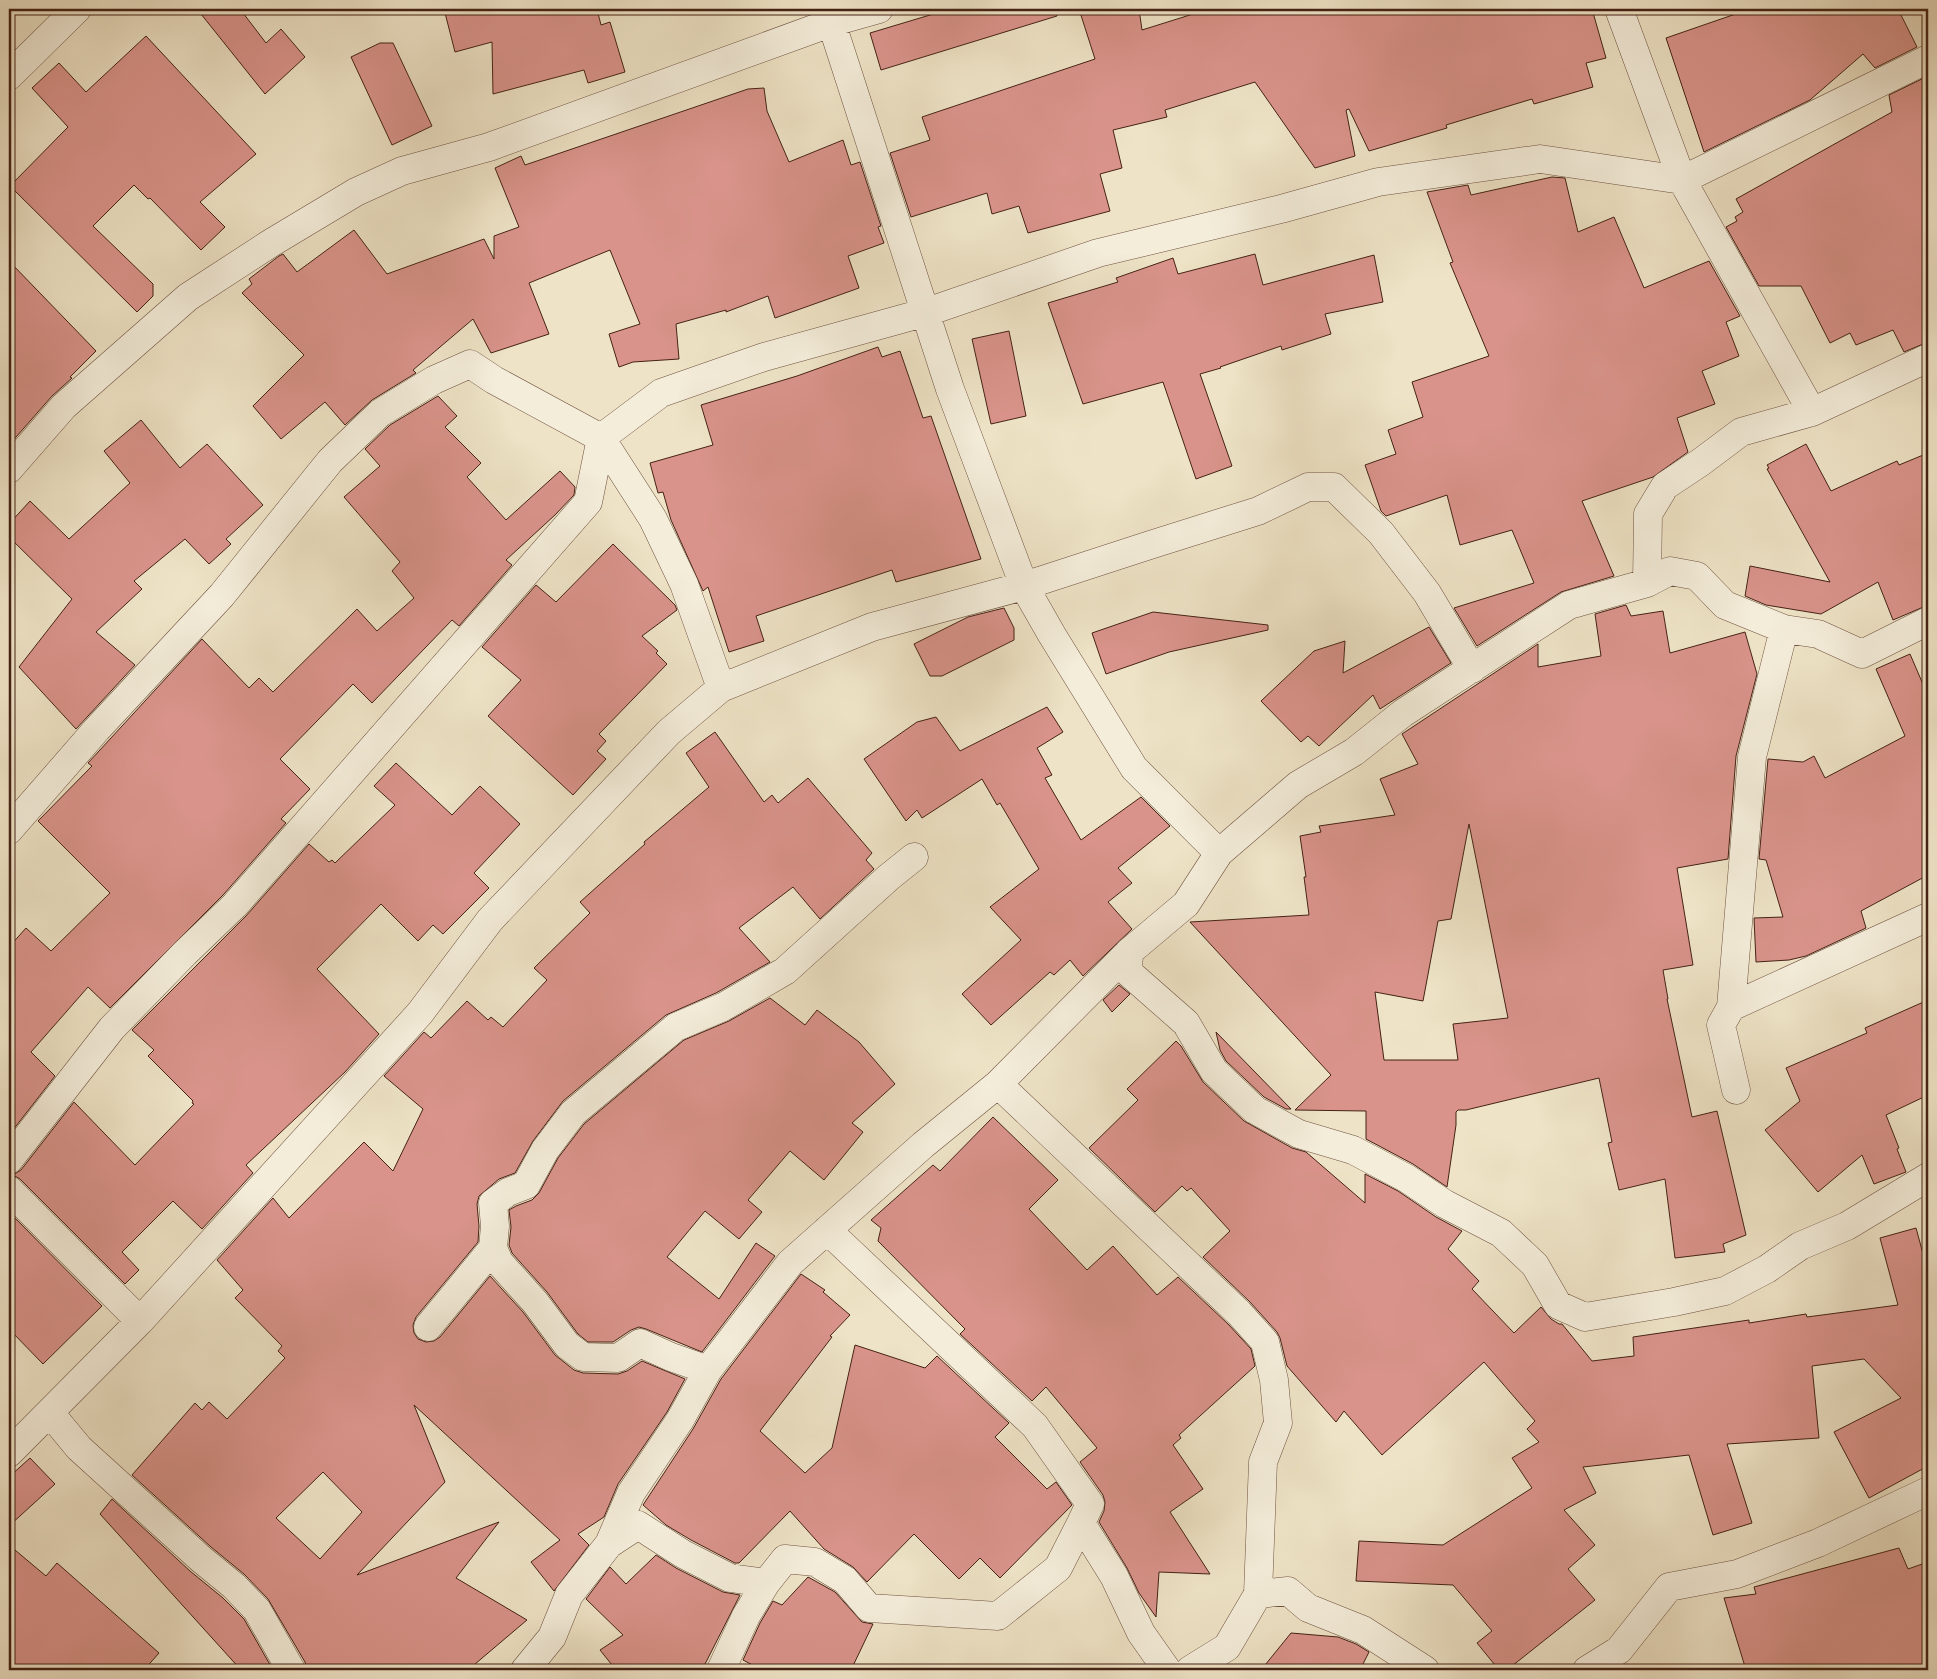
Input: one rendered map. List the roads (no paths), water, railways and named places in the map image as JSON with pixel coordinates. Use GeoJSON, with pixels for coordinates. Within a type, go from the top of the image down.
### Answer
{"type":"FeatureCollection","features":[{"type":"Feature","properties":{"kind":"street"},"geometry":{"type":"LineString","coordinates":[[9,76],[77,9]]}},
{"type":"Feature","properties":{"kind":"street"},"geometry":{"type":"LineString","coordinates":[[9,469],[64,406],[188,297],[271,243],[356,192],[402,170],[488,147],[830,15],[879,9]]}},
{"type":"Feature","properties":{"kind":"street"},"geometry":{"type":"LineString","coordinates":[[1619,9],[1682,180],[1812,412]]}},
{"type":"Feature","properties":{"kind":"street"},"geometry":{"type":"LineString","coordinates":[[830,15],[950,389],[1024,586],[1134,768],[1219,853]]}},
{"type":"Feature","properties":{"kind":"street"},"geometry":{"type":"LineString","coordinates":[[9,1160],[112,1028],[235,905],[588,502],[601,438],[661,393],[764,357],[926,312],[1098,253],[1281,209],[1378,182],[1540,160],[1682,180],[1928,59]]}},
{"type":"Feature","properties":{"kind":"street"},"geometry":{"type":"LineString","coordinates":[[1647,583],[1648,514],[1664,486],[1701,462],[1741,432],[1812,412],[1928,358]]}},
{"type":"Feature","properties":{"kind":"street"},"geometry":{"type":"LineString","coordinates":[[9,830],[97,729],[222,595],[330,461],[380,414],[434,380],[470,364],[494,380],[601,438],[653,519],[684,584],[721,688]]}},
{"type":"Feature","properties":{"kind":"street"},"geometry":{"type":"LineString","coordinates":[[9,1453],[140,1321],[420,1013],[490,920],[669,732],[721,688],[872,627],[1024,586],[1258,512],[1308,487],[1334,487],[1370,521],[1427,593],[1472,669]]}},
{"type":"Feature","properties":{"kind":"street"},"geometry":{"type":"LineString","coordinates":[[525,1670],[552,1637],[569,1594],[609,1544],[631,1493],[680,1420],[708,1370],[790,1263],[923,1145],[998,1084],[1129,952],[1186,904],[1219,853],[1298,786],[1354,752],[1403,712],[1569,605],[1647,583],[1670,571],[1697,576],[1725,605],[1784,629],[1818,634],[1862,654],[1928,621]]}},
{"type":"Feature","properties":{"kind":"street"},"geometry":{"type":"LineString","coordinates":[[1736,1090],[1721,1025],[1731,1007],[1752,757],[1784,629]]}},
{"type":"Feature","properties":{"kind":"street"},"geometry":{"type":"LineString","coordinates":[[708,1370],[671,1357],[640,1343],[618,1358],[583,1357],[567,1345],[535,1302],[499,1262],[493,1248],[495,1226],[493,1203],[508,1192],[526,1185],[545,1150],[572,1113],[676,1027],[723,1007],[785,971],[889,877],[914,857]]}},
{"type":"Feature","properties":{"kind":"street"},"geometry":{"type":"LineString","coordinates":[[1731,1007],[1928,917]]}},
{"type":"Feature","properties":{"kind":"street"},"geometry":{"type":"LineString","coordinates":[[1129,952],[1128,972],[1186,1023],[1214,1071],[1255,1110],[1299,1134],[1353,1150],[1406,1178],[1445,1204],[1501,1233],[1535,1266],[1558,1305],[1585,1317],[1674,1302],[1725,1291],[1767,1269],[1800,1246],[1847,1226],[1928,1177]]}},
{"type":"Feature","properties":{"kind":"street"},"geometry":{"type":"LineString","coordinates":[[998,1084],[1239,1313],[1265,1342],[1274,1380],[1278,1423],[1263,1462],[1258,1594],[1227,1647],[1190,1670]]}},
{"type":"Feature","properties":{"kind":"street"},"geometry":{"type":"LineString","coordinates":[[9,1190],[140,1321]]}},
{"type":"Feature","properties":{"kind":"street"},"geometry":{"type":"LineString","coordinates":[[720,1670],[746,1616],[766,1583],[786,1559],[815,1562],[845,1580],[869,1608],[998,1616],[1058,1568],[1090,1504],[1035,1426],[827,1230]]}},
{"type":"Feature","properties":{"kind":"street"},"geometry":{"type":"LineString","coordinates":[[428,1327],[493,1248]]}},
{"type":"Feature","properties":{"kind":"street"},"geometry":{"type":"LineString","coordinates":[[50,1413],[79,1448],[201,1559],[234,1586],[257,1610],[291,1670]]}},
{"type":"Feature","properties":{"kind":"street"},"geometry":{"type":"LineString","coordinates":[[1587,1670],[1618,1650],[1670,1587],[1736,1574],[1818,1543],[1928,1491]]}},
{"type":"Feature","properties":{"kind":"street"},"geometry":{"type":"LineString","coordinates":[[1081,1523],[1114,1576],[1141,1632],[1167,1670]]}},
{"type":"Feature","properties":{"kind":"street"},"geometry":{"type":"LineString","coordinates":[[609,1544],[638,1525],[683,1554],[730,1578],[766,1583]]}},
{"type":"Feature","properties":{"kind":"street"},"geometry":{"type":"LineString","coordinates":[[1258,1594],[1288,1591],[1308,1608],[1363,1630],[1425,1670]]}}]}
